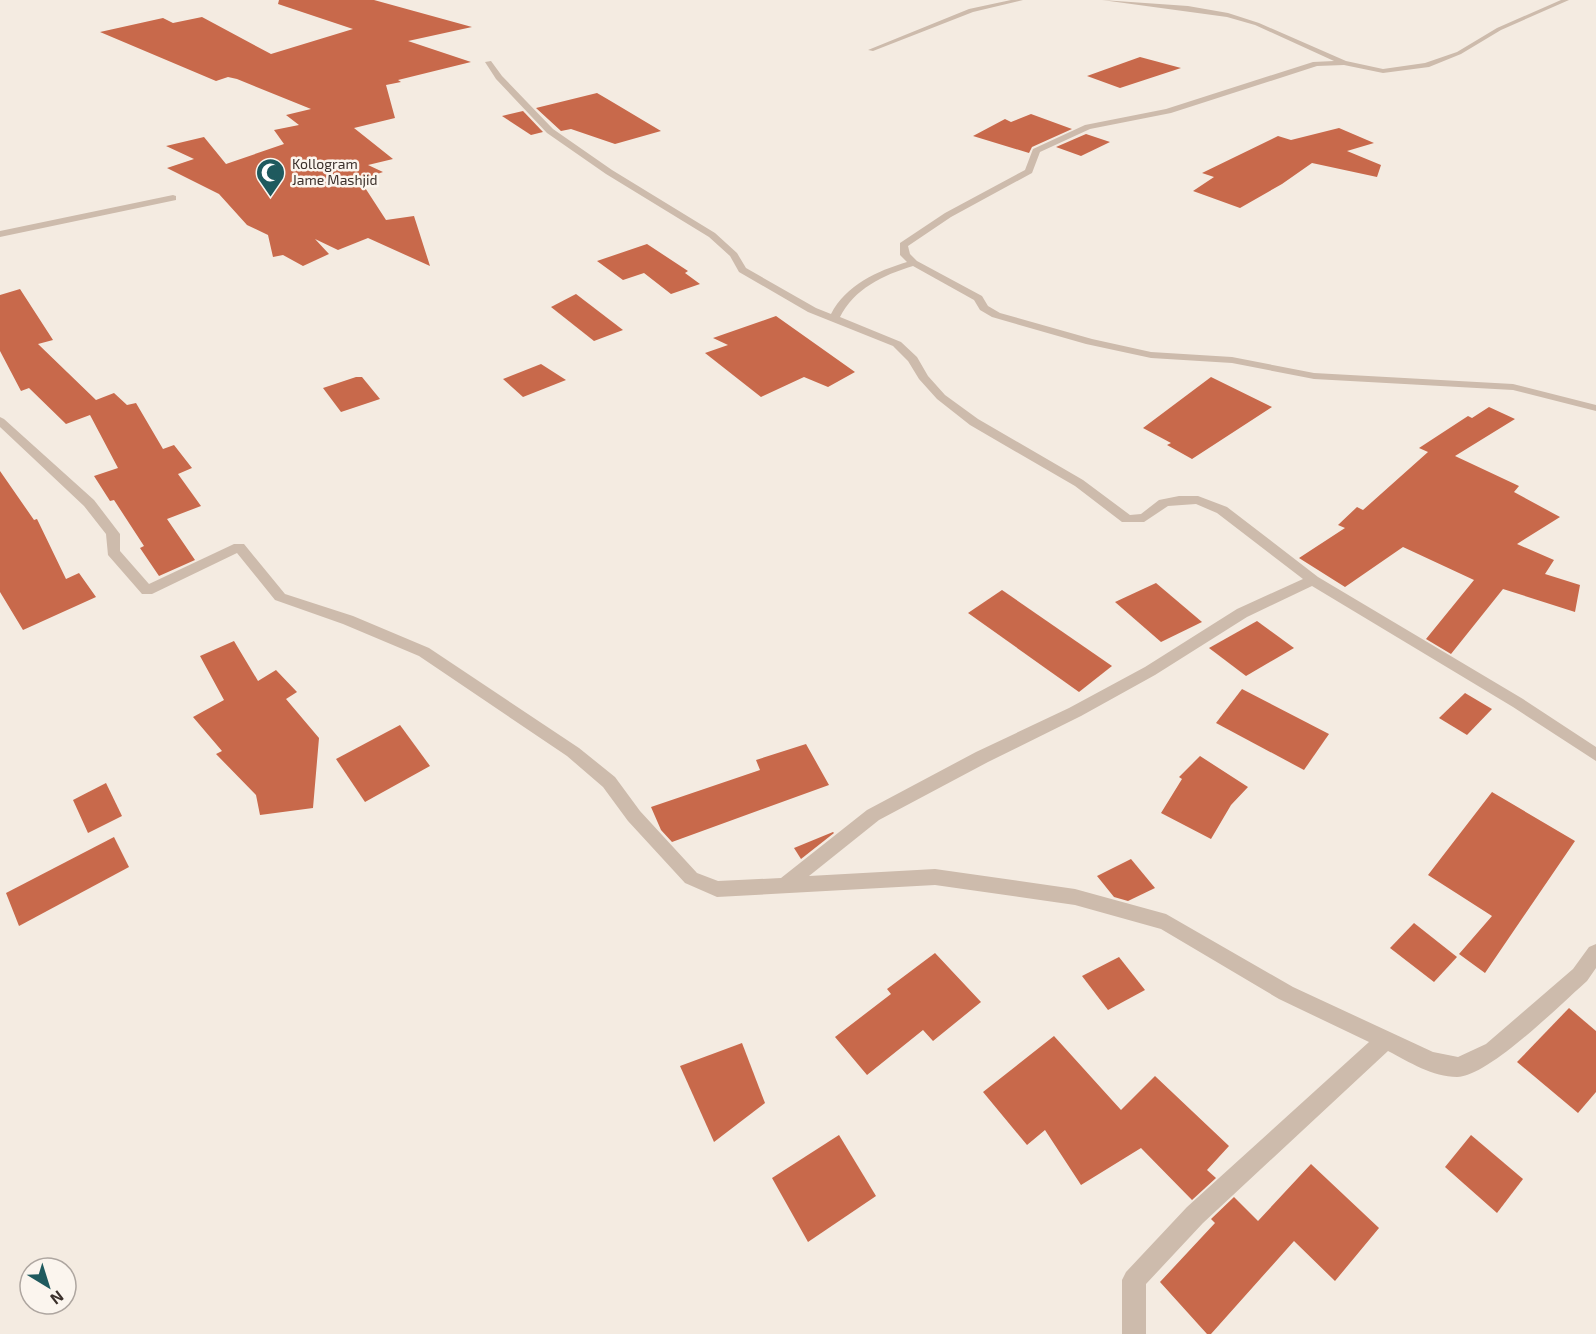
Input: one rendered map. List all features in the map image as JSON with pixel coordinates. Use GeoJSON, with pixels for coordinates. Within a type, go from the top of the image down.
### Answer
{"type":"FeatureCollection","features":[{"type":"Feature","properties":{"kind":"street"},"geometry":{"type":"LineString","coordinates":[[871,50],[971,10],[1020,0]]}},
{"type":"Feature","properties":{"kind":"street"},"geometry":{"type":"LineString","coordinates":[[1105,0],[1165,5],[1228,15],[1257,24],[1344,63],[1383,71],[1426,65],[1459,52],[1498,29],[1566,0]]}},
{"type":"Feature","properties":{"kind":"street"},"geometry":{"type":"LineString","coordinates":[[1165,5],[1173,0]]}},
{"type":"Feature","properties":{"kind":"street"},"geometry":{"type":"LineString","coordinates":[[489,62],[499,77],[550,131],[609,172],[712,235],[734,255],[742,270],[772,289],[897,344],[913,359],[923,377],[941,397],[974,422],[1079,483],[1127,519],[1144,518],[1164,503],[1198,500],[1222,510],[1313,580],[1518,703],[1596,755]]}},
{"type":"Feature","properties":{"kind":"street"},"geometry":{"type":"LineString","coordinates":[[1344,63],[1316,64],[1168,111],[1088,127],[1058,139],[1036,151],[1029,171],[948,216],[903,245],[905,255],[914,263],[978,298],[984,308],[996,315],[1090,342],[1151,355],[1232,360],[1314,376],[1513,387],[1596,408]]}},
{"type":"Feature","properties":{"kind":"street"},"geometry":{"type":"LineString","coordinates":[[0,234],[173,198]]}},
{"type":"Feature","properties":{"kind":"street"},"geometry":{"type":"LineString","coordinates":[[834,318],[839,304],[867,282],[892,269],[914,263]]}},
{"type":"Feature","properties":{"kind":"street"},"geometry":{"type":"LineString","coordinates":[[0,422],[89,503],[113,534],[113,552],[147,591],[239,547],[280,597],[348,620],[424,652],[573,752],[609,782],[634,816],[692,878],[717,889],[935,877],[1075,897],[1166,922],[1286,993],[1432,1062],[1459,1067],[1493,1051],[1580,975],[1596,953]]}},
{"type":"Feature","properties":{"kind":"street"},"geometry":{"type":"LineString","coordinates":[[784,886],[873,815],[982,756],[1076,712],[1150,670],[1242,613],[1313,580]]}},
{"type":"Feature","properties":{"kind":"street"},"geometry":{"type":"LineString","coordinates":[[1134,1334],[1134,1280],[1203,1208],[1385,1041]]}},
{"type":"Feature","properties":{"kind":"building"},"geometry":{"type":"Polygon","coordinates":[[[279,0],[374,0],[472,27],[408,41],[471,62],[386,85],[395,118],[354,128],[393,159],[368,165],[383,172],[360,180],[386,220],[414,216],[430,266],[368,238],[338,250],[315,239],[329,254],[303,266],[283,255],[273,257],[268,235],[247,225],[219,194],[167,168],[194,159],[166,146],[204,137],[226,164],[284,144],[274,130],[299,125],[286,115],[311,109],[237,79],[228,77],[216,81],[100,32],[163,18],[173,23],[202,17],[271,54],[353,29],[278,4],[279,0]]]}},
{"type":"Feature","properties":{"kind":"building"},"geometry":{"type":"Polygon","coordinates":[[[1140,57],[1181,68],[1120,88],[1087,76],[1140,57]]]}},
{"type":"Feature","properties":{"kind":"building"},"geometry":{"type":"Polygon","coordinates":[[[597,93],[661,131],[615,144],[571,129],[561,131],[536,108],[597,93]]]}},
{"type":"Feature","properties":{"kind":"building"},"geometry":{"type":"Polygon","coordinates":[[[523,111],[543,132],[531,135],[502,116],[523,111]]]}},
{"type":"Feature","properties":{"kind":"building"},"geometry":{"type":"Polygon","coordinates":[[[1031,114],[1072,129],[1032,147],[1029,153],[973,136],[1005,119],[1011,122],[1031,114]]]}},
{"type":"Feature","properties":{"kind":"building"},"geometry":{"type":"Polygon","coordinates":[[[1339,128],[1374,143],[1347,151],[1381,165],[1377,177],[1312,163],[1282,184],[1240,208],[1193,191],[1214,177],[1202,173],[1278,136],[1291,140],[1339,128]]]}},
{"type":"Feature","properties":{"kind":"building"},"geometry":{"type":"Polygon","coordinates":[[[1086,134],[1110,142],[1081,156],[1056,147],[1086,134]]]}},
{"type":"Feature","properties":{"kind":"building"},"geometry":{"type":"Polygon","coordinates":[[[647,244],[688,271],[685,273],[700,284],[671,294],[644,273],[623,280],[597,261],[647,244]]]}},
{"type":"Feature","properties":{"kind":"building"},"geometry":{"type":"Polygon","coordinates":[[[20,289],[53,340],[38,344],[96,400],[114,393],[127,405],[136,403],[163,449],[174,445],[192,468],[178,474],[201,506],[167,519],[195,560],[159,576],[140,548],[144,546],[114,500],[110,501],[94,476],[118,468],[90,415],[66,424],[29,388],[21,391],[0,351],[0,295],[20,289]]]}},
{"type":"Feature","properties":{"kind":"building"},"geometry":{"type":"Polygon","coordinates":[[[576,294],[623,330],[594,341],[551,307],[576,294]]]}},
{"type":"Feature","properties":{"kind":"building"},"geometry":{"type":"Polygon","coordinates":[[[776,316],[855,372],[828,387],[804,377],[761,397],[705,353],[728,345],[713,338],[776,316]]]}},
{"type":"Feature","properties":{"kind":"building"},"geometry":{"type":"Polygon","coordinates":[[[541,364],[566,380],[523,397],[503,379],[541,364]]]}},
{"type":"Feature","properties":{"kind":"building"},"geometry":{"type":"Polygon","coordinates":[[[362,377],[380,399],[341,412],[323,388],[362,377]]]}},
{"type":"Feature","properties":{"kind":"building"},"geometry":{"type":"Polygon","coordinates":[[[1211,377],[1272,407],[1192,459],[1167,445],[1171,443],[1143,428],[1211,377]]]}},
{"type":"Feature","properties":{"kind":"building"},"geometry":{"type":"Polygon","coordinates":[[[1489,407],[1515,419],[1455,456],[1519,486],[1514,492],[1560,517],[1517,544],[1554,560],[1545,574],[1580,585],[1575,612],[1503,589],[1451,654],[1426,639],[1474,580],[1403,547],[1345,587],[1299,558],[1345,528],[1338,525],[1357,507],[1363,510],[1428,452],[1419,448],[1468,416],[1472,418],[1489,407]]]}},
{"type":"Feature","properties":{"kind":"building"},"geometry":{"type":"Polygon","coordinates":[[[0,471],[34,520],[37,519],[66,579],[79,573],[96,597],[23,630],[0,592],[0,471]]]}},
{"type":"Feature","properties":{"kind":"building"},"geometry":{"type":"Polygon","coordinates":[[[1156,583],[1202,622],[1161,642],[1115,602],[1156,583]]]}},
{"type":"Feature","properties":{"kind":"building"},"geometry":{"type":"Polygon","coordinates":[[[1002,590],[1112,666],[1079,692],[968,613],[1002,590]]]}},
{"type":"Feature","properties":{"kind":"building"},"geometry":{"type":"Polygon","coordinates":[[[1257,621],[1294,648],[1246,676],[1209,648],[1257,621]]]}},
{"type":"Feature","properties":{"kind":"building"},"geometry":{"type":"Polygon","coordinates":[[[234,641],[258,681],[276,670],[297,692],[286,699],[319,738],[313,808],[260,815],[256,795],[216,754],[222,751],[193,717],[224,700],[200,656],[234,641]]]}},
{"type":"Feature","properties":{"kind":"building"},"geometry":{"type":"Polygon","coordinates":[[[1242,689],[1329,734],[1304,770],[1216,723],[1242,689]]]}},
{"type":"Feature","properties":{"kind":"building"},"geometry":{"type":"Polygon","coordinates":[[[1465,693],[1492,709],[1467,735],[1439,718],[1465,693]]]}},
{"type":"Feature","properties":{"kind":"building"},"geometry":{"type":"Polygon","coordinates":[[[400,725],[430,766],[365,802],[336,759],[400,725]]]}},
{"type":"Feature","properties":{"kind":"building"},"geometry":{"type":"Polygon","coordinates":[[[806,744],[829,785],[672,842],[661,830],[651,807],[760,770],[756,760],[806,744]]]}},
{"type":"Feature","properties":{"kind":"building"},"geometry":{"type":"Polygon","coordinates":[[[1200,756],[1248,787],[1231,805],[1211,839],[1161,813],[1182,779],[1179,777],[1200,756]]]}},
{"type":"Feature","properties":{"kind":"building"},"geometry":{"type":"Polygon","coordinates":[[[106,783],[122,816],[88,833],[73,800],[106,783]]]}},
{"type":"Feature","properties":{"kind":"building"},"geometry":{"type":"Polygon","coordinates":[[[1492,792],[1575,841],[1485,973],[1459,954],[1492,916],[1428,875],[1492,792]]]}},
{"type":"Feature","properties":{"kind":"building"},"geometry":{"type":"Polygon","coordinates":[[[833,832],[801,859],[794,848],[833,832]]]}},
{"type":"Feature","properties":{"kind":"building"},"geometry":{"type":"Polygon","coordinates":[[[114,837],[129,867],[19,926],[6,893],[114,837]]]}},
{"type":"Feature","properties":{"kind":"building"},"geometry":{"type":"Polygon","coordinates":[[[1131,859],[1155,888],[1128,901],[1114,897],[1097,876],[1131,859]]]}},
{"type":"Feature","properties":{"kind":"building"},"geometry":{"type":"Polygon","coordinates":[[[1414,923],[1457,957],[1434,982],[1390,948],[1414,923]]]}},
{"type":"Feature","properties":{"kind":"building"},"geometry":{"type":"Polygon","coordinates":[[[935,953],[981,1002],[933,1041],[923,1030],[867,1075],[835,1037],[891,994],[887,989],[935,953]]]}},
{"type":"Feature","properties":{"kind":"building"},"geometry":{"type":"Polygon","coordinates":[[[1119,957],[1145,990],[1108,1010],[1082,976],[1119,957]]]}},
{"type":"Feature","properties":{"kind":"building"},"geometry":{"type":"Polygon","coordinates":[[[1569,1008],[1596,1031],[1596,1092],[1578,1113],[1517,1062],[1569,1008]]]}},
{"type":"Feature","properties":{"kind":"building"},"geometry":{"type":"Polygon","coordinates":[[[1054,1036],[1121,1110],[1155,1076],[1229,1146],[1207,1170],[1216,1178],[1192,1200],[1141,1148],[1081,1185],[1045,1130],[1027,1145],[983,1092],[1054,1036]]]}},
{"type":"Feature","properties":{"kind":"building"},"geometry":{"type":"Polygon","coordinates":[[[742,1043],[765,1103],[714,1142],[680,1066],[742,1043]]]}},
{"type":"Feature","properties":{"kind":"building"},"geometry":{"type":"Polygon","coordinates":[[[839,1135],[876,1196],[808,1242],[772,1178],[839,1135]]]}},
{"type":"Feature","properties":{"kind":"building"},"geometry":{"type":"Polygon","coordinates":[[[1471,1135],[1523,1179],[1497,1213],[1445,1167],[1471,1135]]]}},
{"type":"Feature","properties":{"kind":"building"},"geometry":{"type":"Polygon","coordinates":[[[1311,1164],[1379,1228],[1335,1281],[1294,1241],[1211,1334],[1207,1334],[1160,1282],[1215,1223],[1211,1219],[1234,1197],[1258,1221],[1311,1164]]]}},
{"type":"Feature","properties":{"kind":"place","name":"Kollogram Jame Mashjid"},"geometry":{"type":"Point","coordinates":[271,198]}}]}
